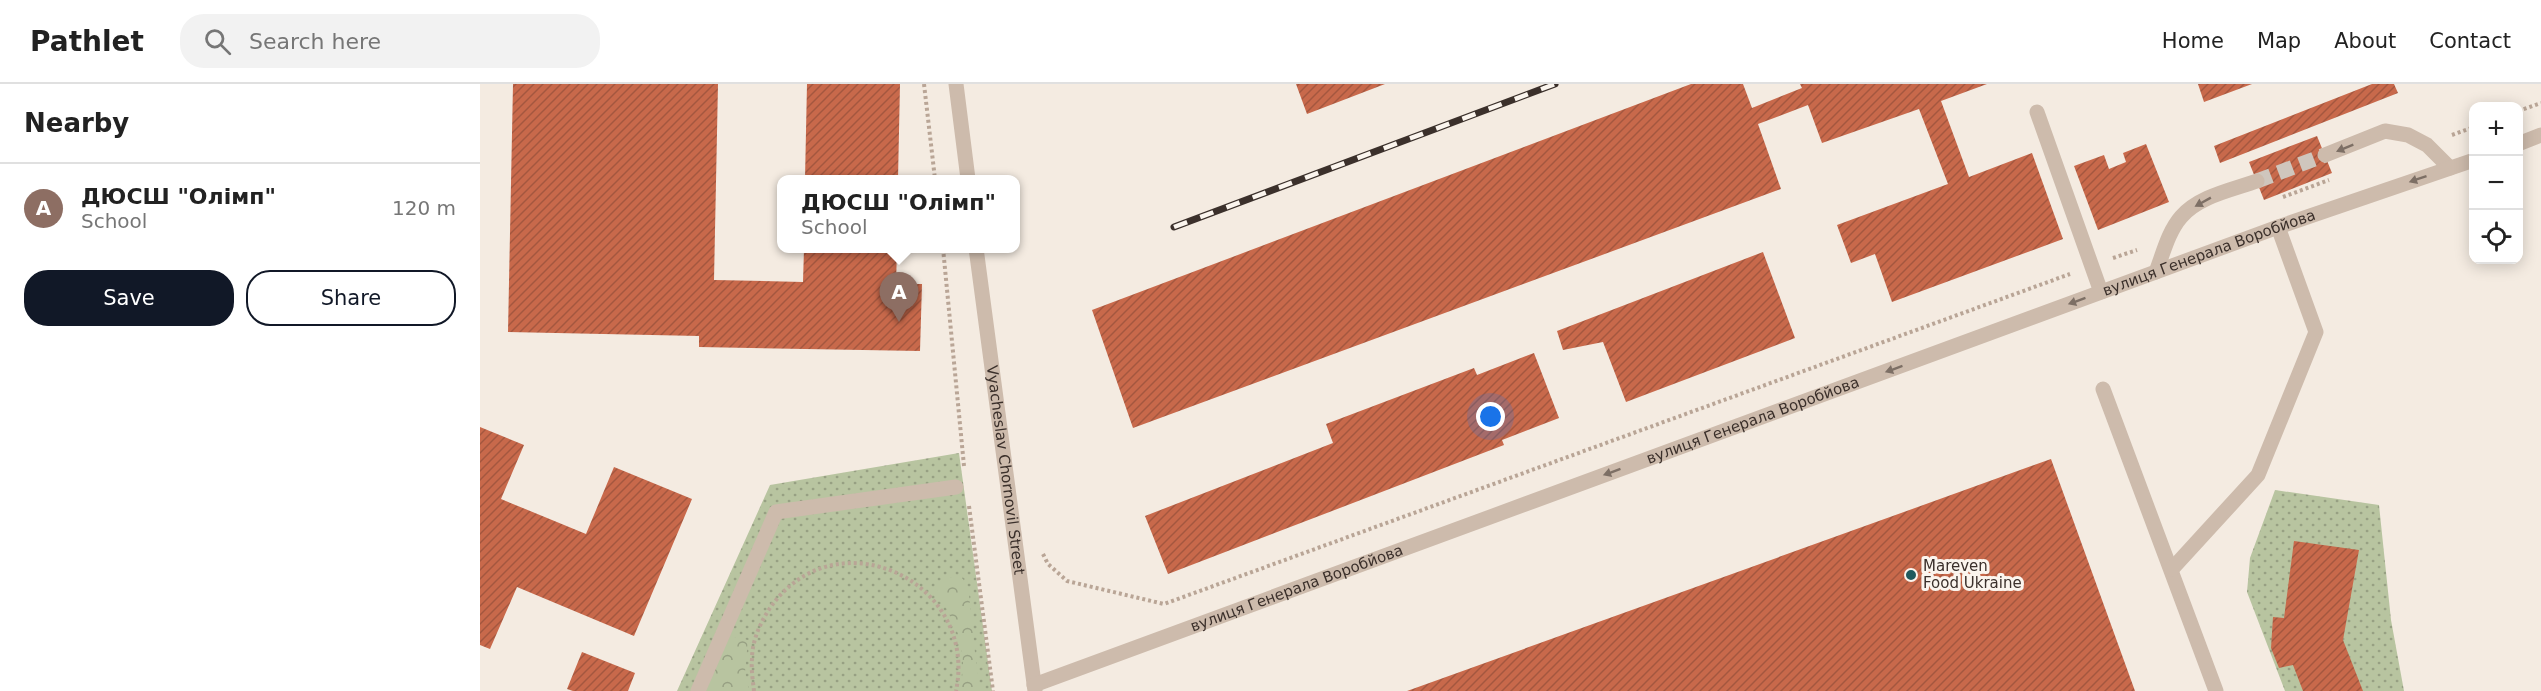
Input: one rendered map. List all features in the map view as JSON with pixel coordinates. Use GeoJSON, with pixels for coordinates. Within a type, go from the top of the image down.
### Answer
{"type":"FeatureCollection","features":[{"type":"Feature","properties":{"kind":"street"},"geometry":{"type":"LineString","coordinates":[[956,84],[967,175]]}},
{"type":"Feature","properties":{"kind":"street"},"geometry":{"type":"LineString","coordinates":[[2037,112],[2101,292]]}},
{"type":"Feature","properties":{"kind":"street"},"geometry":{"type":"LineString","coordinates":[[2325,155],[2385,131],[2408,135],[2427,145],[2450,168]]}},
{"type":"Feature","properties":{"kind":"street"},"geometry":{"type":"LineString","coordinates":[[2523,142],[2541,135]]}},
{"type":"Feature","properties":{"kind":"street","name":"вулиця Генерала Воробйова"},"geometry":{"type":"LineString","coordinates":[[1034,688],[2278,227],[2469,162]]}},
{"type":"Feature","properties":{"kind":"street"},"geometry":{"type":"LineString","coordinates":[[2156,272],[2168,238],[2181,217],[2202,201],[2257,181]]}},
{"type":"Feature","properties":{"kind":"street"},"geometry":{"type":"LineString","coordinates":[[2172,569],[2258,476],[2316,332],[2278,227]]}},
{"type":"Feature","properties":{"kind":"street","name":"Vyacheslav Chornovil Street"},"geometry":{"type":"LineString","coordinates":[[977,253],[1034,688]]}},
{"type":"Feature","properties":{"kind":"street"},"geometry":{"type":"LineString","coordinates":[[2103,389],[2216,691]]}},
{"type":"Feature","properties":{"kind":"street"},"geometry":{"type":"LineString","coordinates":[[698,691],[776,512],[956,487]]}},
{"type":"Feature","properties":{"kind":"path"},"geometry":{"type":"LineString","coordinates":[[924,84],[934,175]]}},
{"type":"Feature","properties":{"kind":"path"},"geometry":{"type":"LineString","coordinates":[[2523,109],[2541,103]]}},
{"type":"Feature","properties":{"kind":"path"},"geometry":{"type":"LineString","coordinates":[[2427,145],[2469,129]]}},
{"type":"Feature","properties":{"kind":"path"},"geometry":{"type":"LineString","coordinates":[[2276,199],[2330,180]]}},
{"type":"Feature","properties":{"kind":"path"},"geometry":{"type":"LineString","coordinates":[[1043,553],[1048,564],[1067,581],[1164,604],[2168,238]]}},
{"type":"Feature","properties":{"kind":"path"},"geometry":{"type":"LineString","coordinates":[[754,691],[751,657],[760,623],[780,594],[808,574],[842,563],[875,564],[906,576],[932,596],[950,624],[958,656],[956,691]]}},
{"type":"Feature","properties":{"kind":"green space"},"geometry":{"type":"Polygon","coordinates":[[[959,453],[992,691],[677,691],[770,485],[959,453]]]}},
{"type":"Feature","properties":{"kind":"green space"},"geometry":{"type":"Polygon","coordinates":[[[2275,490],[2379,505],[2391,620],[2404,691],[2285,691],[2247,592],[2250,558],[2275,490]]]}},
{"type":"Feature","properties":{"kind":"green space"},"geometry":{"type":"Polygon","coordinates":[[[962,576],[969,595],[979,691],[959,691],[963,664],[962,651],[950,615],[936,592],[947,578],[962,576]]]}},
{"type":"Feature","properties":{"kind":"green space"},"geometry":{"type":"Polygon","coordinates":[[[728,636],[748,640],[745,672],[749,691],[692,691],[728,636]]]}},
{"type":"Feature","properties":{"kind":"building"},"geometry":{"type":"Polygon","coordinates":[[[513,84],[718,84],[714,280],[803,282],[804,253],[897,253],[896,284],[922,284],[920,351],[699,347],[699,336],[508,332],[513,84]]]}},
{"type":"Feature","properties":{"kind":"building"},"geometry":{"type":"Polygon","coordinates":[[[807,84],[900,84],[898,175],[805,175],[807,84]]]}},
{"type":"Feature","properties":{"kind":"building"},"geometry":{"type":"Polygon","coordinates":[[[1296,84],[1385,84],[1307,114],[1296,84]]]}},
{"type":"Feature","properties":{"kind":"building"},"geometry":{"type":"Polygon","coordinates":[[[1691,84],[1743,84],[1752,108],[1802,88],[1800,84],[1987,84],[1941,101],[1969,177],[2032,153],[2063,239],[1892,302],[1875,254],[1851,263],[1837,225],[1948,184],[1919,109],[1822,143],[1808,105],[1758,124],[1781,189],[1133,428],[1092,310],[1691,84]]]}},
{"type":"Feature","properties":{"kind":"building"},"geometry":{"type":"Polygon","coordinates":[[[2198,84],[2252,84],[2204,102],[2198,84]]]}},
{"type":"Feature","properties":{"kind":"building"},"geometry":{"type":"Polygon","coordinates":[[[2372,84],[2394,84],[2398,93],[2220,163],[2214,146],[2372,84]]]}},
{"type":"Feature","properties":{"kind":"building"},"geometry":{"type":"Polygon","coordinates":[[[2317,136],[2332,173],[2264,200],[2249,162],[2317,136]]]}},
{"type":"Feature","properties":{"kind":"building"},"geometry":{"type":"Polygon","coordinates":[[[2146,144],[2169,202],[2098,230],[2074,166],[2104,155],[2109,169],[2126,162],[2123,153],[2146,144]]]}},
{"type":"Feature","properties":{"kind":"building"},"geometry":{"type":"Polygon","coordinates":[[[1763,252],[1795,338],[1626,402],[1603,342],[1563,350],[1557,331],[1763,252]]]}},
{"type":"Feature","properties":{"kind":"building"},"geometry":{"type":"Polygon","coordinates":[[[1534,353],[1559,418],[1502,440],[1504,445],[1168,574],[1145,516],[1333,443],[1326,424],[1474,368],[1477,375],[1534,353]]]}},
{"type":"Feature","properties":{"kind":"building"},"geometry":{"type":"Polygon","coordinates":[[[480,427],[524,445],[501,499],[586,534],[614,467],[692,499],[634,636],[517,587],[490,649],[480,645],[480,427]]]}},
{"type":"Feature","properties":{"kind":"building","name":"Mareven Food Ukraine"},"geometry":{"type":"Polygon","coordinates":[[[2051,459],[2135,691],[1407,691],[2051,459]]]}},
{"type":"Feature","properties":{"kind":"building"},"geometry":{"type":"Polygon","coordinates":[[[2294,541],[2359,550],[2343,640],[2363,691],[2303,691],[2293,665],[2279,668],[2271,648],[2273,617],[2284,618],[2294,541]]]}},
{"type":"Feature","properties":{"kind":"building"},"geometry":{"type":"Polygon","coordinates":[[[582,652],[635,673],[628,691],[573,691],[567,689],[582,652]]]}},
{"type":"Feature","properties":{"kind":"tunnel"},"geometry":{"type":"LineString","coordinates":[[2257,181],[2325,155]]}},
{"type":"Feature","properties":{"kind":"railway"},"geometry":{"type":"LineString","coordinates":[[1174,227],[1555,84]]}},
{"type":"Feature","properties":{"kind":"place","name":"ДЮСШ \"Олімп\""},"geometry":{"type":"Point","coordinates":[899,322]}},
{"type":"Feature","properties":{"kind":"place","name":"Mareven Food Ukraine"},"geometry":{"type":"Point","coordinates":[1911,575]}}]}
